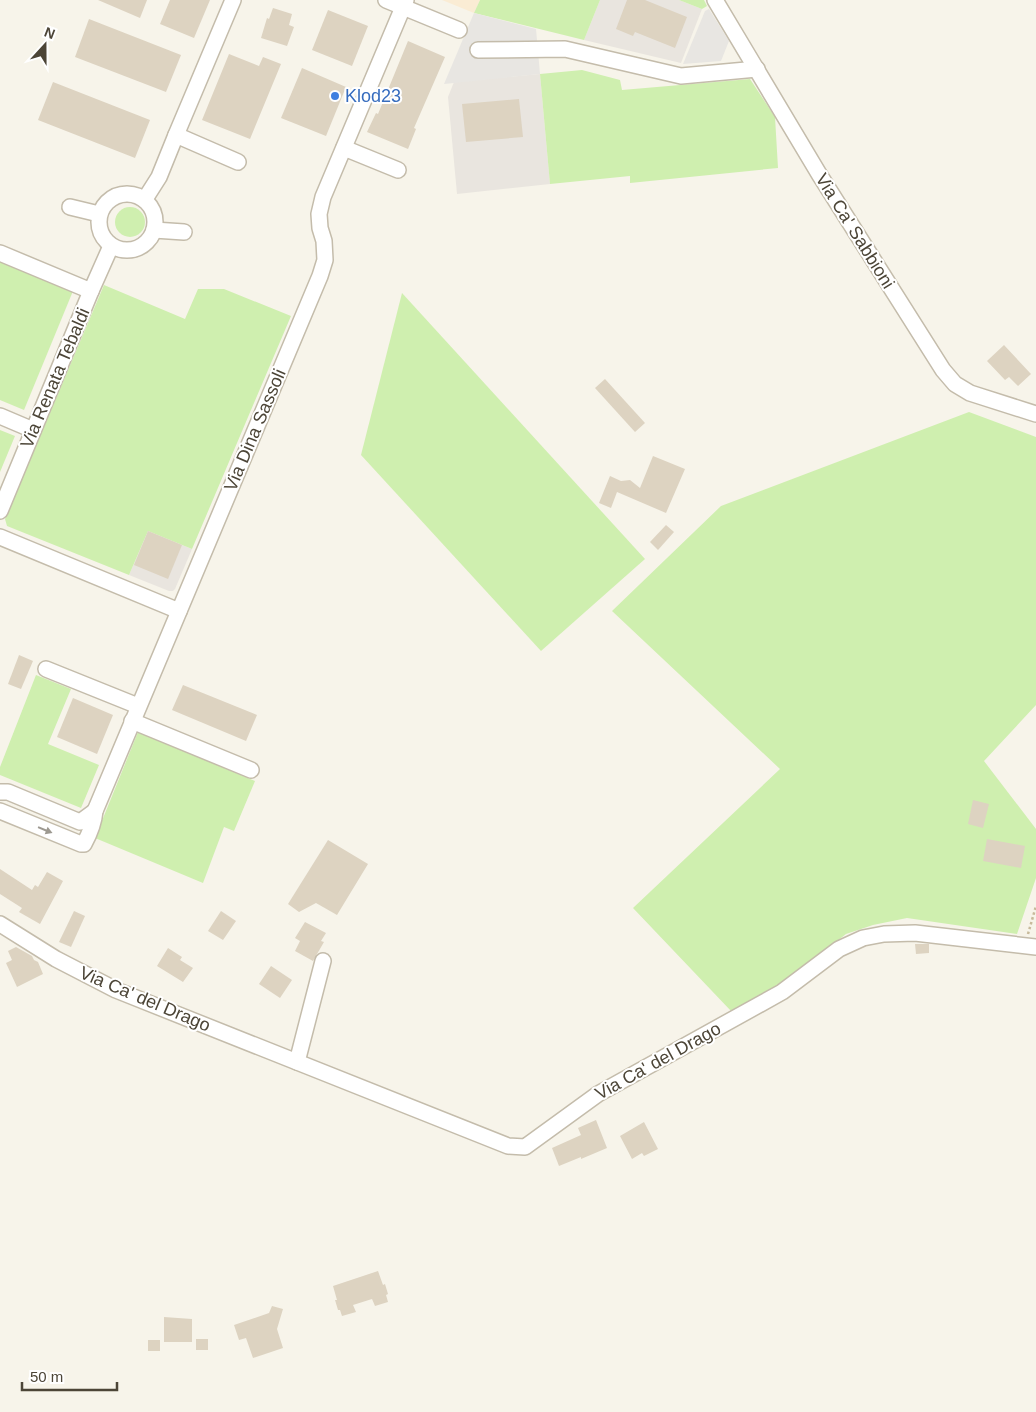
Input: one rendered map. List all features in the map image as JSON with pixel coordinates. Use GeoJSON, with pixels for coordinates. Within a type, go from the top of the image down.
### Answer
{"type":"FeatureCollection","features":[{"type":"Feature","properties":{"kind":"street"},"geometry":{"type":"LineString","coordinates":[[144,199],[159,177],[233,0]]}},
{"type":"Feature","properties":{"kind":"street"},"geometry":{"type":"LineString","coordinates":[[386,0],[404,3],[459,30]]}},
{"type":"Feature","properties":{"kind":"street","name":"Via Ca' Sabbioni"},"geometry":{"type":"LineString","coordinates":[[715,0],[819,174],[943,370],[955,384],[970,393],[1036,414]]}},
{"type":"Feature","properties":{"kind":"street","name":"Via Dina Sassoli"},"geometry":{"type":"LineString","coordinates":[[0,811],[81,844],[84,844],[87,838],[94,821],[95,811],[132,720],[320,276],[325,260],[319,214],[323,197],[404,3]]}},
{"type":"Feature","properties":{"kind":"street"},"geometry":{"type":"LineString","coordinates":[[478,50],[565,49],[681,76],[757,69]]}},
{"type":"Feature","properties":{"kind":"street"},"geometry":{"type":"LineString","coordinates":[[176,136],[238,162]]}},
{"type":"Feature","properties":{"kind":"street"},"geometry":{"type":"LineString","coordinates":[[344,148],[398,170]]}},
{"type":"Feature","properties":{"kind":"street"},"geometry":{"type":"LineString","coordinates":[[124,193],[134,194],[144,199],[154,213],[154,230],[149,239],[141,246],[132,250],[121,250],[112,246],[103,237],[98,226],[99,214],[104,204],[113,196],[124,193]]}},
{"type":"Feature","properties":{"kind":"street"},"geometry":{"type":"LineString","coordinates":[[70,208],[99,214]]}},
{"type":"Feature","properties":{"kind":"street"},"geometry":{"type":"LineString","coordinates":[[154,230],[184,232]]}},
{"type":"Feature","properties":{"kind":"street","name":"Via Renata Tebaldi"},"geometry":{"type":"LineString","coordinates":[[0,511],[91,291],[112,246]]}},
{"type":"Feature","properties":{"kind":"street"},"geometry":{"type":"LineString","coordinates":[[0,253],[91,291]]}},
{"type":"Feature","properties":{"kind":"street"},"geometry":{"type":"LineString","coordinates":[[0,416],[33,430]]}},
{"type":"Feature","properties":{"kind":"street"},"geometry":{"type":"LineString","coordinates":[[0,537],[179,611]]}},
{"type":"Feature","properties":{"kind":"street"},"geometry":{"type":"LineString","coordinates":[[46,669],[138,706]]}},
{"type":"Feature","properties":{"kind":"street"},"geometry":{"type":"LineString","coordinates":[[132,720],[251,770]]}},
{"type":"Feature","properties":{"kind":"street"},"geometry":{"type":"LineString","coordinates":[[0,792],[8,792],[80,822],[95,811]]}},
{"type":"Feature","properties":{"kind":"street","name":"Via Ca' del Drago"},"geometry":{"type":"LineString","coordinates":[[0,924],[56,959],[116,990],[508,1146],[526,1147],[598,1094],[782,992],[839,949],[863,938],[884,934],[915,933],[1030,947]]}},
{"type":"Feature","properties":{"kind":"street"},"geometry":{"type":"LineString","coordinates":[[297,1062],[322,962]]}},
{"type":"Feature","properties":{"kind":"path"},"geometry":{"type":"LineString","coordinates":[[1030,947],[1036,906]]}},
{"type":"Feature","properties":{"kind":"shaded area"},"geometry":{"type":"Polygon","coordinates":[[[442,0],[480,0],[474,13],[442,0]]]}},
{"type":"Feature","properties":{"kind":"shaded area"},"geometry":{"type":"Polygon","coordinates":[[[600,0],[679,0],[702,9],[681,63],[584,40],[600,0]]]}},
{"type":"Feature","properties":{"kind":"shaded area"},"geometry":{"type":"Polygon","coordinates":[[[709,9],[729,41],[721,61],[683,64],[705,11],[709,9]]]}},
{"type":"Feature","properties":{"kind":"shaded area"},"geometry":{"type":"Polygon","coordinates":[[[474,13],[536,29],[540,74],[444,84],[474,13]]]}},
{"type":"Feature","properties":{"kind":"shaded area"},"geometry":{"type":"Polygon","coordinates":[[[540,74],[550,184],[457,194],[448,97],[454,82],[540,74]]]}},
{"type":"Feature","properties":{"kind":"shaded area"},"geometry":{"type":"Polygon","coordinates":[[[148,531],[192,549],[173,591],[129,575],[148,531]]]}},
{"type":"Feature","properties":{"kind":"green space"},"geometry":{"type":"Polygon","coordinates":[[[480,0],[600,0],[584,40],[474,13],[480,0]]]}},
{"type":"Feature","properties":{"kind":"green space"},"geometry":{"type":"Polygon","coordinates":[[[679,0],[704,0],[707,6],[702,9],[679,0]]]}},
{"type":"Feature","properties":{"kind":"green space"},"geometry":{"type":"Polygon","coordinates":[[[582,70],[620,80],[622,90],[750,79],[775,117],[778,168],[630,183],[630,176],[550,184],[540,74],[582,70]]]}},
{"type":"Feature","properties":{"kind":"green space"},"geometry":{"type":"Polygon","coordinates":[[[130,207],[141,211],[145,222],[141,233],[130,237],[119,233],[115,222],[119,211],[130,207]]]}},
{"type":"Feature","properties":{"kind":"green space"},"geometry":{"type":"Polygon","coordinates":[[[0,261],[73,291],[24,410],[0,400],[0,261]]]}},
{"type":"Feature","properties":{"kind":"green space"},"geometry":{"type":"Polygon","coordinates":[[[104,285],[185,319],[198,289],[224,289],[291,316],[192,549],[148,531],[129,575],[7,526],[5,519],[104,285]]]}},
{"type":"Feature","properties":{"kind":"green space"},"geometry":{"type":"Polygon","coordinates":[[[402,293],[645,559],[541,651],[361,455],[402,293]]]}},
{"type":"Feature","properties":{"kind":"green space"},"geometry":{"type":"Polygon","coordinates":[[[969,412],[1036,437],[1036,705],[984,761],[1036,829],[1036,878],[1017,934],[907,918],[873,925],[846,934],[782,985],[731,1011],[633,908],[780,769],[612,611],[721,506],[969,412]]]}},
{"type":"Feature","properties":{"kind":"green space"},"geometry":{"type":"Polygon","coordinates":[[[0,430],[15,436],[0,472],[0,430]]]}},
{"type":"Feature","properties":{"kind":"green space"},"geometry":{"type":"Polygon","coordinates":[[[36,675],[71,689],[48,744],[99,765],[81,808],[0,775],[0,767],[36,675]]]}},
{"type":"Feature","properties":{"kind":"green space"},"geometry":{"type":"Polygon","coordinates":[[[138,732],[255,781],[234,831],[224,827],[203,883],[95,838],[138,732]]]}},
{"type":"Feature","properties":{"kind":"building"},"geometry":{"type":"Polygon","coordinates":[[[98,0],[147,0],[140,18],[98,0]]]}},
{"type":"Feature","properties":{"kind":"building"},"geometry":{"type":"Polygon","coordinates":[[[170,0],[210,0],[194,38],[160,24],[170,0]]]}},
{"type":"Feature","properties":{"kind":"building"},"geometry":{"type":"Polygon","coordinates":[[[627,0],[645,0],[687,17],[675,48],[635,32],[633,36],[616,29],[627,0]]]}},
{"type":"Feature","properties":{"kind":"building"},"geometry":{"type":"Polygon","coordinates":[[[273,8],[292,14],[289,25],[294,27],[287,46],[261,38],[267,18],[269,19],[273,8]]]}},
{"type":"Feature","properties":{"kind":"building"},"geometry":{"type":"Polygon","coordinates":[[[328,10],[368,26],[352,66],[312,50],[328,10]]]}},
{"type":"Feature","properties":{"kind":"building"},"geometry":{"type":"Polygon","coordinates":[[[89,19],[181,55],[166,92],[75,57],[89,19]]]}},
{"type":"Feature","properties":{"kind":"building"},"geometry":{"type":"Polygon","coordinates":[[[408,41],[445,57],[414,128],[416,129],[408,149],[367,132],[376,113],[378,114],[408,41]]]}},
{"type":"Feature","properties":{"kind":"building"},"geometry":{"type":"Polygon","coordinates":[[[229,54],[259,66],[263,57],[281,64],[250,139],[202,120],[229,54]]]}},
{"type":"Feature","properties":{"kind":"building"},"geometry":{"type":"Polygon","coordinates":[[[302,68],[346,87],[326,136],[281,118],[302,68]]]}},
{"type":"Feature","properties":{"kind":"building"},"geometry":{"type":"Polygon","coordinates":[[[53,82],[150,120],[135,158],[38,120],[53,82]]]}},
{"type":"Feature","properties":{"kind":"building"},"geometry":{"type":"Polygon","coordinates":[[[519,99],[523,137],[466,142],[462,104],[519,99]]]}},
{"type":"Feature","properties":{"kind":"building"},"geometry":{"type":"Polygon","coordinates":[[[1004,345],[1031,374],[1018,386],[1009,377],[1005,380],[987,361],[1004,345]]]}},
{"type":"Feature","properties":{"kind":"building"},"geometry":{"type":"Polygon","coordinates":[[[605,379],[645,423],[635,432],[595,388],[605,379]]]}},
{"type":"Feature","properties":{"kind":"building"},"geometry":{"type":"Polygon","coordinates":[[[653,456],[685,469],[666,513],[617,492],[611,508],[599,503],[610,476],[621,481],[630,480],[640,488],[653,456]]]}},
{"type":"Feature","properties":{"kind":"building"},"geometry":{"type":"Polygon","coordinates":[[[666,525],[674,532],[658,550],[650,542],[666,525]]]}},
{"type":"Feature","properties":{"kind":"building"},"geometry":{"type":"Polygon","coordinates":[[[148,531],[182,545],[168,579],[134,565],[148,531]]]}},
{"type":"Feature","properties":{"kind":"building"},"geometry":{"type":"Polygon","coordinates":[[[19,655],[33,661],[21,689],[8,684],[19,655]]]}},
{"type":"Feature","properties":{"kind":"building"},"geometry":{"type":"Polygon","coordinates":[[[183,685],[257,715],[246,741],[172,710],[183,685]]]}},
{"type":"Feature","properties":{"kind":"building"},"geometry":{"type":"Polygon","coordinates":[[[73,698],[113,715],[97,754],[57,737],[73,698]]]}},
{"type":"Feature","properties":{"kind":"building"},"geometry":{"type":"Polygon","coordinates":[[[973,800],[989,804],[983,828],[968,824],[973,800]]]}},
{"type":"Feature","properties":{"kind":"building"},"geometry":{"type":"Polygon","coordinates":[[[987,839],[1025,846],[1021,868],[983,861],[987,839]]]}},
{"type":"Feature","properties":{"kind":"building"},"geometry":{"type":"Polygon","coordinates":[[[328,840],[368,864],[337,915],[316,903],[299,912],[288,904],[328,840]]]}},
{"type":"Feature","properties":{"kind":"building"},"geometry":{"type":"Polygon","coordinates":[[[0,869],[32,890],[35,885],[38,887],[47,872],[63,881],[40,924],[19,912],[22,908],[0,894],[0,869]]]}},
{"type":"Feature","properties":{"kind":"building"},"geometry":{"type":"Polygon","coordinates":[[[74,911],[85,916],[71,947],[59,942],[74,911]]]}},
{"type":"Feature","properties":{"kind":"building"},"geometry":{"type":"Polygon","coordinates":[[[221,911],[236,921],[223,940],[208,931],[221,911]]]}},
{"type":"Feature","properties":{"kind":"building"},"geometry":{"type":"Polygon","coordinates":[[[305,922],[326,933],[321,941],[324,942],[313,961],[295,951],[300,941],[295,938],[305,922]]]}},
{"type":"Feature","properties":{"kind":"building"},"geometry":{"type":"Polygon","coordinates":[[[915,944],[929,944],[929,953],[916,954],[915,944]]]}},
{"type":"Feature","properties":{"kind":"building"},"geometry":{"type":"Polygon","coordinates":[[[16,947],[32,956],[38,962],[43,974],[17,987],[6,963],[12,960],[8,951],[16,947]]]}},
{"type":"Feature","properties":{"kind":"building"},"geometry":{"type":"Polygon","coordinates":[[[168,948],[182,957],[180,960],[193,968],[183,982],[157,966],[168,948]]]}},
{"type":"Feature","properties":{"kind":"building"},"geometry":{"type":"Polygon","coordinates":[[[271,966],[292,980],[280,998],[259,984],[271,966]]]}},
{"type":"Feature","properties":{"kind":"building"},"geometry":{"type":"Polygon","coordinates":[[[596,1120],[607,1148],[559,1166],[552,1148],[581,1135],[578,1128],[596,1120]]]}},
{"type":"Feature","properties":{"kind":"building"},"geometry":{"type":"Polygon","coordinates":[[[644,1122],[658,1149],[644,1156],[642,1153],[632,1159],[620,1136],[644,1122]]]}},
{"type":"Feature","properties":{"kind":"building"},"geometry":{"type":"Polygon","coordinates":[[[378,1271],[383,1285],[385,1284],[388,1302],[375,1306],[372,1299],[353,1305],[356,1312],[342,1316],[335,1300],[337,1300],[333,1286],[378,1271]]]}},
{"type":"Feature","properties":{"kind":"building"},"geometry":{"type":"Polygon","coordinates":[[[272,1306],[283,1309],[277,1329],[283,1348],[253,1358],[246,1338],[239,1340],[234,1325],[269,1313],[272,1306]]]}},
{"type":"Feature","properties":{"kind":"building"},"geometry":{"type":"Polygon","coordinates":[[[164,1317],[192,1319],[192,1342],[164,1342],[164,1317]]]}},
{"type":"Feature","properties":{"kind":"building"},"geometry":{"type":"Polygon","coordinates":[[[196,1339],[208,1339],[208,1350],[196,1350],[196,1339]]]}},
{"type":"Feature","properties":{"kind":"building"},"geometry":{"type":"Polygon","coordinates":[[[148,1340],[160,1340],[160,1351],[148,1351],[148,1340]]]}},
{"type":"Feature","properties":{"kind":"place","name":"Klod23"},"geometry":{"type":"Point","coordinates":[335,96]}}]}
